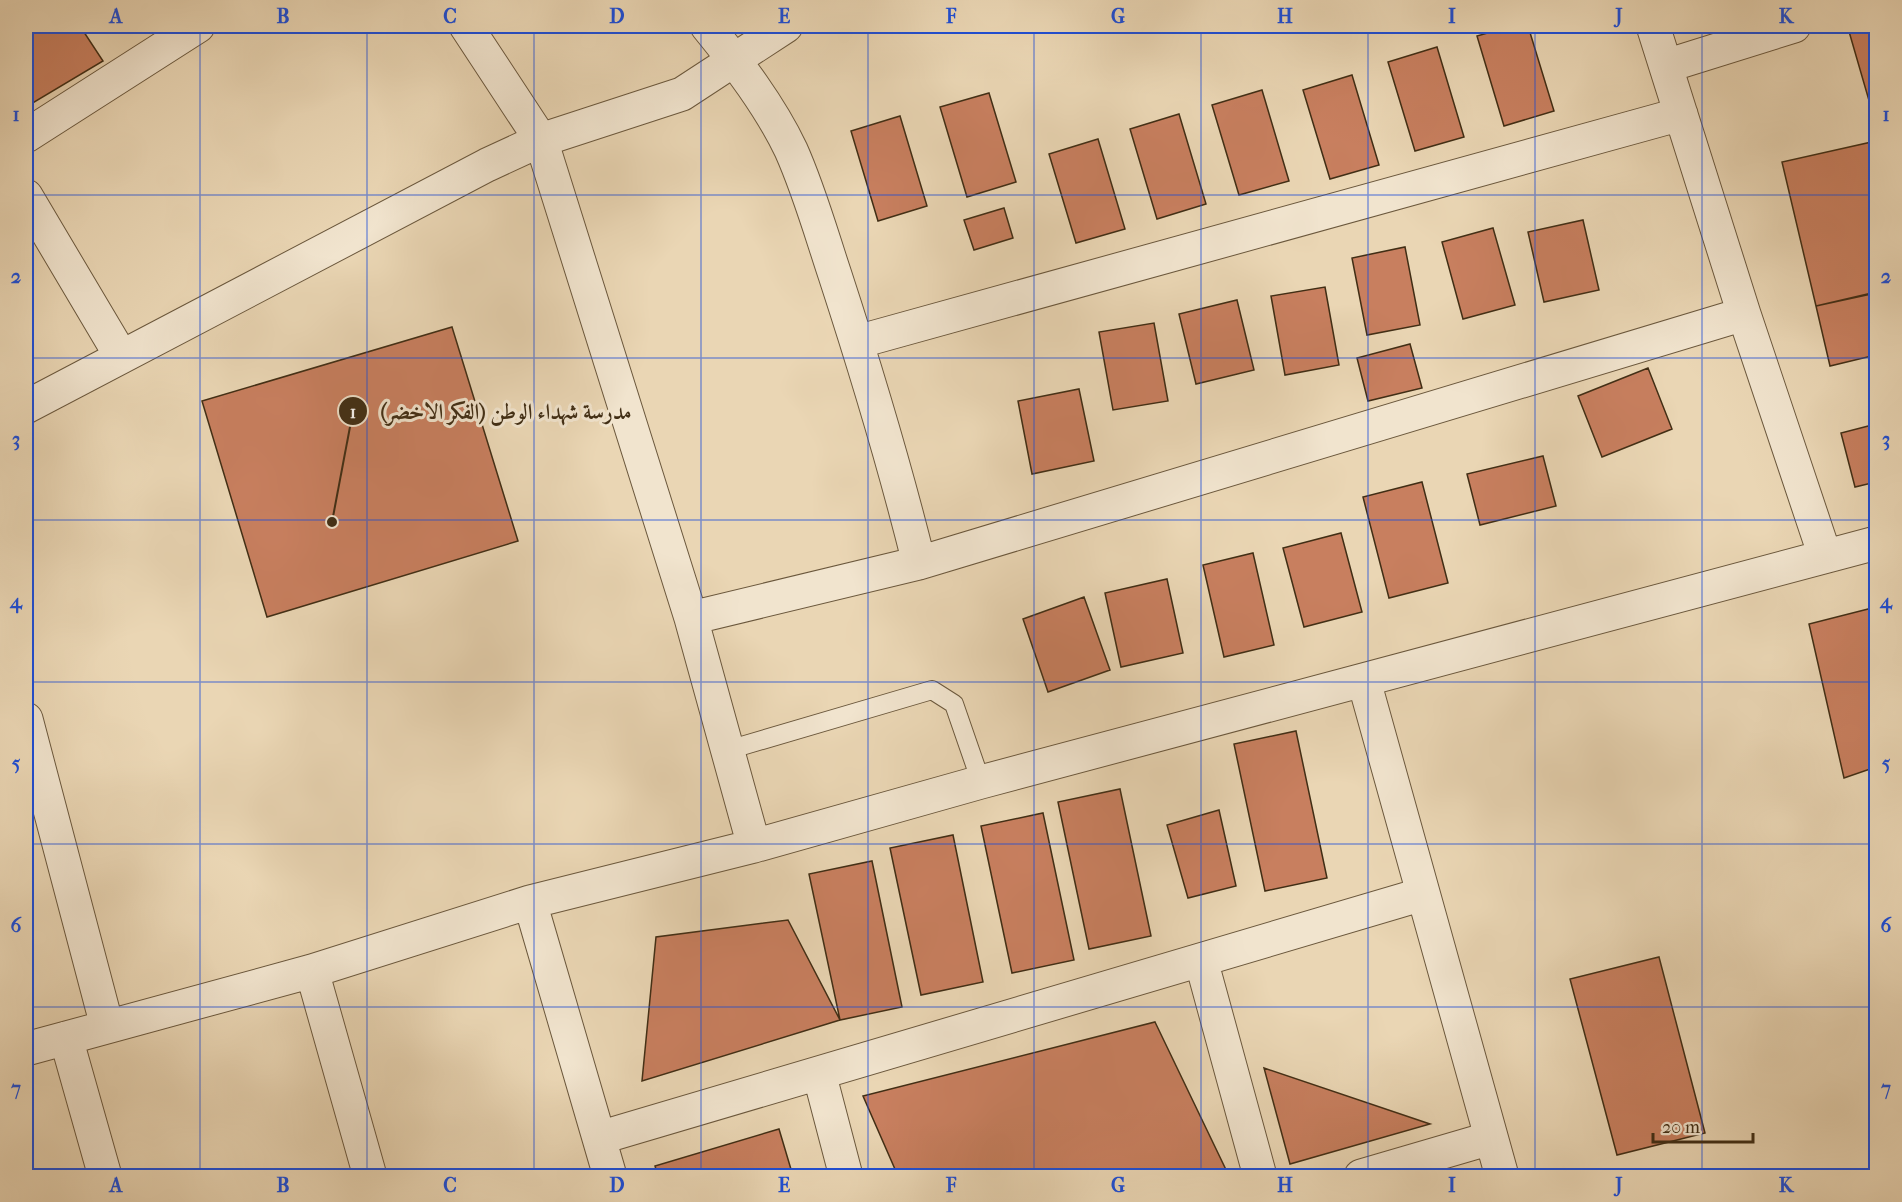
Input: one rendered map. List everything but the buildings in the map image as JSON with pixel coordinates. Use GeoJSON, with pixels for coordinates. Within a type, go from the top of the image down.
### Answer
{"type":"FeatureCollection","features":[{"type":"Feature","properties":{"kind":"street"},"geometry":{"type":"LineString","coordinates":[[26,136],[198,26]]}},
{"type":"Feature","properties":{"kind":"street"},"geometry":{"type":"LineString","coordinates":[[466,26],[541,140],[691,618],[754,846]]}},
{"type":"Feature","properties":{"kind":"street"},"geometry":{"type":"LineString","coordinates":[[707,26],[734,60],[790,149],[857,342],[919,563]]}},
{"type":"Feature","properties":{"kind":"street"},"geometry":{"type":"LineString","coordinates":[[26,407],[487,165],[541,140],[682,94],[786,26]]}},
{"type":"Feature","properties":{"kind":"street"},"geometry":{"type":"LineString","coordinates":[[1653,26],[1744,314],[1825,556]]}},
{"type":"Feature","properties":{"kind":"street"},"geometry":{"type":"LineString","coordinates":[[1666,66],[1794,26]]}},
{"type":"Feature","properties":{"kind":"street"},"geometry":{"type":"LineString","coordinates":[[857,342],[1681,114]]}},
{"type":"Feature","properties":{"kind":"street"},"geometry":{"type":"LineString","coordinates":[[26,196],[121,356]]}},
{"type":"Feature","properties":{"kind":"street"},"geometry":{"type":"LineString","coordinates":[[691,618],[919,563],[1744,314]]}},
{"type":"Feature","properties":{"kind":"street"},"geometry":{"type":"LineString","coordinates":[[26,1049],[312,971],[531,902],[754,846],[981,782],[1876,543]]}},
{"type":"Feature","properties":{"kind":"street"},"geometry":{"type":"LineString","coordinates":[[1364,681],[1502,1176]]}},
{"type":"Feature","properties":{"kind":"street"},"geometry":{"type":"LineString","coordinates":[[26,719],[107,1026]]}},
{"type":"Feature","properties":{"kind":"street"},"geometry":{"type":"LineString","coordinates":[[598,1138],[1423,894]]}},
{"type":"Feature","properties":{"kind":"street"},"geometry":{"type":"LineString","coordinates":[[531,902],[610,1176]]}},
{"type":"Feature","properties":{"kind":"street"},"geometry":{"type":"LineString","coordinates":[[1201,960],[1260,1176]]}},
{"type":"Feature","properties":{"kind":"street"},"geometry":{"type":"LineString","coordinates":[[312,971],[370,1176]]}},
{"type":"Feature","properties":{"kind":"street"},"geometry":{"type":"LineString","coordinates":[[66,1038],[105,1176]]}},
{"type":"Feature","properties":{"kind":"street"},"geometry":{"type":"LineString","coordinates":[[819,1073],[846,1176]]}},
{"type":"Feature","properties":{"kind":"street"},"geometry":{"type":"LineString","coordinates":[[1361,1176],[1491,1138]]}},
{"type":"Feature","properties":{"kind":"lane"},"geometry":{"type":"LineString","coordinates":[[728,750],[932,690],[954,704],[981,782]]}},
{"type":"Feature","properties":{"kind":"place","name":"مدرسة شهداء الوطن (الفكر الاخضر)"},"geometry":{"type":"Point","coordinates":[332,522]}}]}
